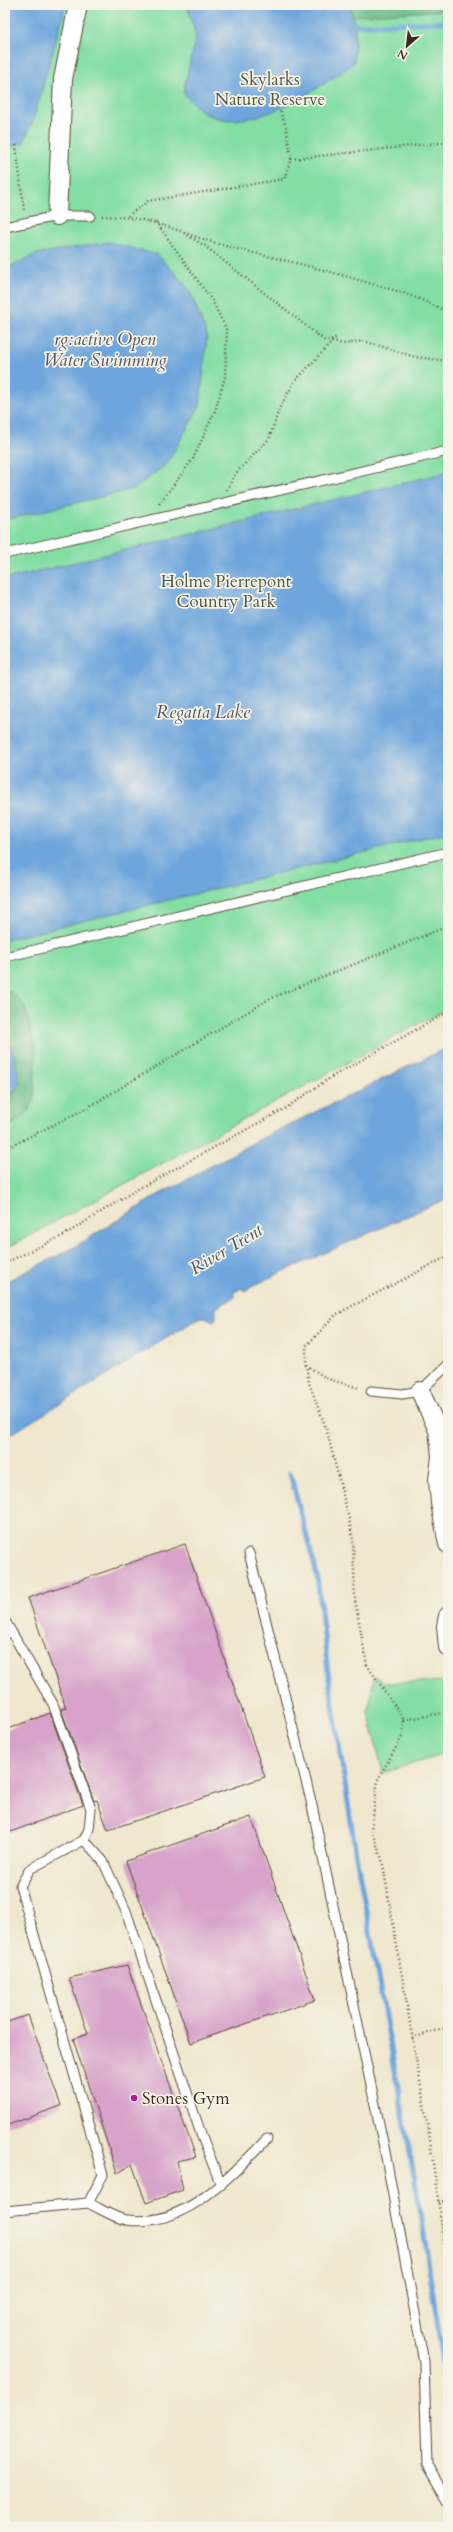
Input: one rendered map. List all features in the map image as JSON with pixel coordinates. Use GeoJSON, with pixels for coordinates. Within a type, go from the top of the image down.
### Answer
{"type":"FeatureCollection","features":[{"type":"Feature","properties":{"kind":"street"},"geometry":{"type":"LineString","coordinates":[[57,216],[63,79],[78,5]]}},
{"type":"Feature","properties":{"kind":"street"},"geometry":{"type":"LineString","coordinates":[[420,1391],[438,1430],[441,1456],[438,1480],[440,1503],[448,1544]]}},
{"type":"Feature","properties":{"kind":"street"},"geometry":{"type":"LineString","coordinates":[[448,1616],[446,1626],[448,1647]]}},
{"type":"Feature","properties":{"kind":"lane"},"geometry":{"type":"LineString","coordinates":[[5,227],[57,216],[90,216]]}},
{"type":"Feature","properties":{"kind":"lane"},"geometry":{"type":"LineString","coordinates":[[5,554],[448,451]]}},
{"type":"Feature","properties":{"kind":"lane"},"geometry":{"type":"LineString","coordinates":[[5,957],[448,852]]}},
{"type":"Feature","properties":{"kind":"lane"},"geometry":{"type":"LineString","coordinates":[[371,1391],[402,1394],[420,1391],[448,1364]]}},
{"type":"Feature","properties":{"kind":"lane"},"geometry":{"type":"LineString","coordinates":[[249,1553],[311,1801],[385,2152],[424,2362],[426,2465],[448,2501]]}},
{"type":"Feature","properties":{"kind":"lane"},"geometry":{"type":"LineString","coordinates":[[5,1621],[52,1704],[91,1809],[89,1829],[84,1840],[30,1869],[20,1886],[103,2175],[88,2203]]}},
{"type":"Feature","properties":{"kind":"lane"},"geometry":{"type":"LineString","coordinates":[[84,1840],[103,1862],[126,1911],[201,2134],[221,2185]]}},
{"type":"Feature","properties":{"kind":"lane"},"geometry":{"type":"LineString","coordinates":[[5,2211],[88,2203],[126,2220],[152,2219],[172,2215],[202,2200],[221,2185],[266,2139]]}},
{"type":"Feature","properties":{"kind":"path"},"geometry":{"type":"LineString","coordinates":[[128,216],[148,201],[284,179],[291,159],[286,126],[280,111]]}},
{"type":"Feature","properties":{"kind":"path"},"geometry":{"type":"LineString","coordinates":[[291,159],[448,142]]}},
{"type":"Feature","properties":{"kind":"path"},"geometry":{"type":"LineString","coordinates":[[16,145],[25,223]]}},
{"type":"Feature","properties":{"kind":"path"},"geometry":{"type":"LineString","coordinates":[[90,216],[128,216],[156,222],[218,243],[336,273],[426,300],[448,313]]}},
{"type":"Feature","properties":{"kind":"path"},"geometry":{"type":"LineString","coordinates":[[147,520],[193,459],[215,411],[225,377],[227,331],[213,302],[156,222]]}},
{"type":"Feature","properties":{"kind":"path"},"geometry":{"type":"LineString","coordinates":[[180,230],[205,246],[324,340],[344,344],[364,341],[415,357],[448,361]]}},
{"type":"Feature","properties":{"kind":"path"},"geometry":{"type":"LineString","coordinates":[[219,504],[235,474],[269,439],[280,407],[295,380],[331,341],[337,337]]}},
{"type":"Feature","properties":{"kind":"path"},"geometry":{"type":"LineString","coordinates":[[5,1148],[85,1109],[271,998],[448,926]]}},
{"type":"Feature","properties":{"kind":"path"},"geometry":{"type":"LineString","coordinates":[[5,1263],[64,1235],[136,1190],[286,1108],[334,1076],[448,1012]]}},
{"type":"Feature","properties":{"kind":"path"},"geometry":{"type":"LineString","coordinates":[[448,1256],[337,1314],[306,1346],[306,1366],[309,1383],[326,1428],[349,1519],[353,1540],[355,1600],[367,1665],[404,1720],[402,1737],[378,1779],[371,1830],[382,1859],[412,2038],[448,2273]]}},
{"type":"Feature","properties":{"kind":"path"},"geometry":{"type":"LineString","coordinates":[[306,1366],[328,1379],[371,1391]]}},
{"type":"Feature","properties":{"kind":"path"},"geometry":{"type":"LineString","coordinates":[[404,1720],[448,1712]]}},
{"type":"Feature","properties":{"kind":"path"},"geometry":{"type":"LineString","coordinates":[[412,2038],[448,2027]]}},
{"type":"Feature","properties":{"kind":"path"},"geometry":{"type":"LineString","coordinates":[[438,2202],[448,2201]]}},
{"type":"Feature","properties":{"kind":"green space","name":"Holme Pierrepont Country Park"},"geometry":{"type":"Polygon","coordinates":[[[5,5],[448,5],[448,1008],[5,1249],[5,5]]]}},
{"type":"Feature","properties":{"kind":"green space"},"geometry":{"type":"Polygon","coordinates":[[[349,5],[448,5],[448,10],[352,16],[349,5]]]}},
{"type":"Feature","properties":{"kind":"green space"},"geometry":{"type":"Polygon","coordinates":[[[5,992],[11,992],[24,1005],[36,1050],[34,1101],[26,1114],[5,1130],[5,1100],[19,1088],[15,1058],[5,1032],[5,992]]]}},
{"type":"Feature","properties":{"kind":"green space"},"geometry":{"type":"Polygon","coordinates":[[[374,1676],[386,1683],[448,1681],[448,1753],[383,1773],[368,1712],[374,1676]]]}},
{"type":"Feature","properties":{"kind":"water"},"geometry":{"type":"Polygon","coordinates":[[[5,5],[66,5],[33,121],[23,143],[5,149],[5,5]]]}},
{"type":"Feature","properties":{"kind":"water"},"geometry":{"type":"Polygon","coordinates":[[[187,5],[349,5],[355,25],[354,63],[303,97],[263,115],[244,119],[224,119],[206,114],[183,93],[196,36],[187,5]]]}},
{"type":"Feature","properties":{"kind":"water","name":"rg:active Open Water Swimming"},"geometry":{"type":"Polygon","coordinates":[[[109,242],[158,255],[189,289],[207,335],[200,406],[166,465],[134,489],[5,520],[5,269],[36,254],[109,242]]]}},
{"type":"Feature","properties":{"kind":"water","name":"Regatta Lake"},"geometry":{"type":"Polygon","coordinates":[[[448,472],[448,832],[5,940],[5,579],[448,472]]]}},
{"type":"Feature","properties":{"kind":"water"},"geometry":{"type":"Polygon","coordinates":[[[5,1032],[15,1058],[20,1085],[5,1100],[5,1032]]]}},
{"type":"Feature","properties":{"kind":"water","name":"River Trent"},"geometry":{"type":"Polygon","coordinates":[[[448,1047],[448,1198],[271,1277],[244,1291],[242,1288],[233,1293],[235,1297],[216,1308],[216,1319],[213,1321],[205,1317],[199,1318],[5,1438],[5,1282],[71,1249],[158,1195],[260,1139],[448,1047]]]}},
{"type":"Feature","properties":{"kind":"building"},"geometry":{"type":"Polygon","coordinates":[[[185,1544],[265,1777],[108,1830],[97,1800],[94,1801],[61,1709],[66,1708],[28,1598],[185,1544]]]}},
{"type":"Feature","properties":{"kind":"building"},"geometry":{"type":"Polygon","coordinates":[[[50,1713],[83,1805],[5,1834],[5,1730],[50,1713]]]}},
{"type":"Feature","properties":{"kind":"building"},"geometry":{"type":"Polygon","coordinates":[[[251,1817],[315,2000],[191,2043],[126,1861],[251,1817]]]}},
{"type":"Feature","properties":{"kind":"building","name":"Stones Gym"},"geometry":{"type":"Polygon","coordinates":[[[127,1965],[196,2157],[177,2161],[183,2190],[146,2203],[132,2164],[117,2173],[73,2039],[88,2034],[69,1978],[127,1965]]]}},
{"type":"Feature","properties":{"kind":"building"},"geometry":{"type":"Polygon","coordinates":[[[28,2015],[61,2106],[5,2126],[5,2023],[28,2015]]]}},
{"type":"Feature","properties":{"kind":"waterway"},"geometry":{"type":"LineString","coordinates":[[355,25],[448,22]]}},
{"type":"Feature","properties":{"kind":"waterway"},"geometry":{"type":"LineString","coordinates":[[290,1473],[317,1575],[329,1680],[356,1855],[421,2214],[448,2395]]}},
{"type":"Feature","properties":{"kind":"place","name":"Stones Gym"},"geometry":{"type":"Point","coordinates":[134,2098]}},
{"type":"Feature","properties":{"kind":"park label","name":"Skylarks Nature Reserve"},"geometry":{"type":"Point","coordinates":[270,89]}}]}
